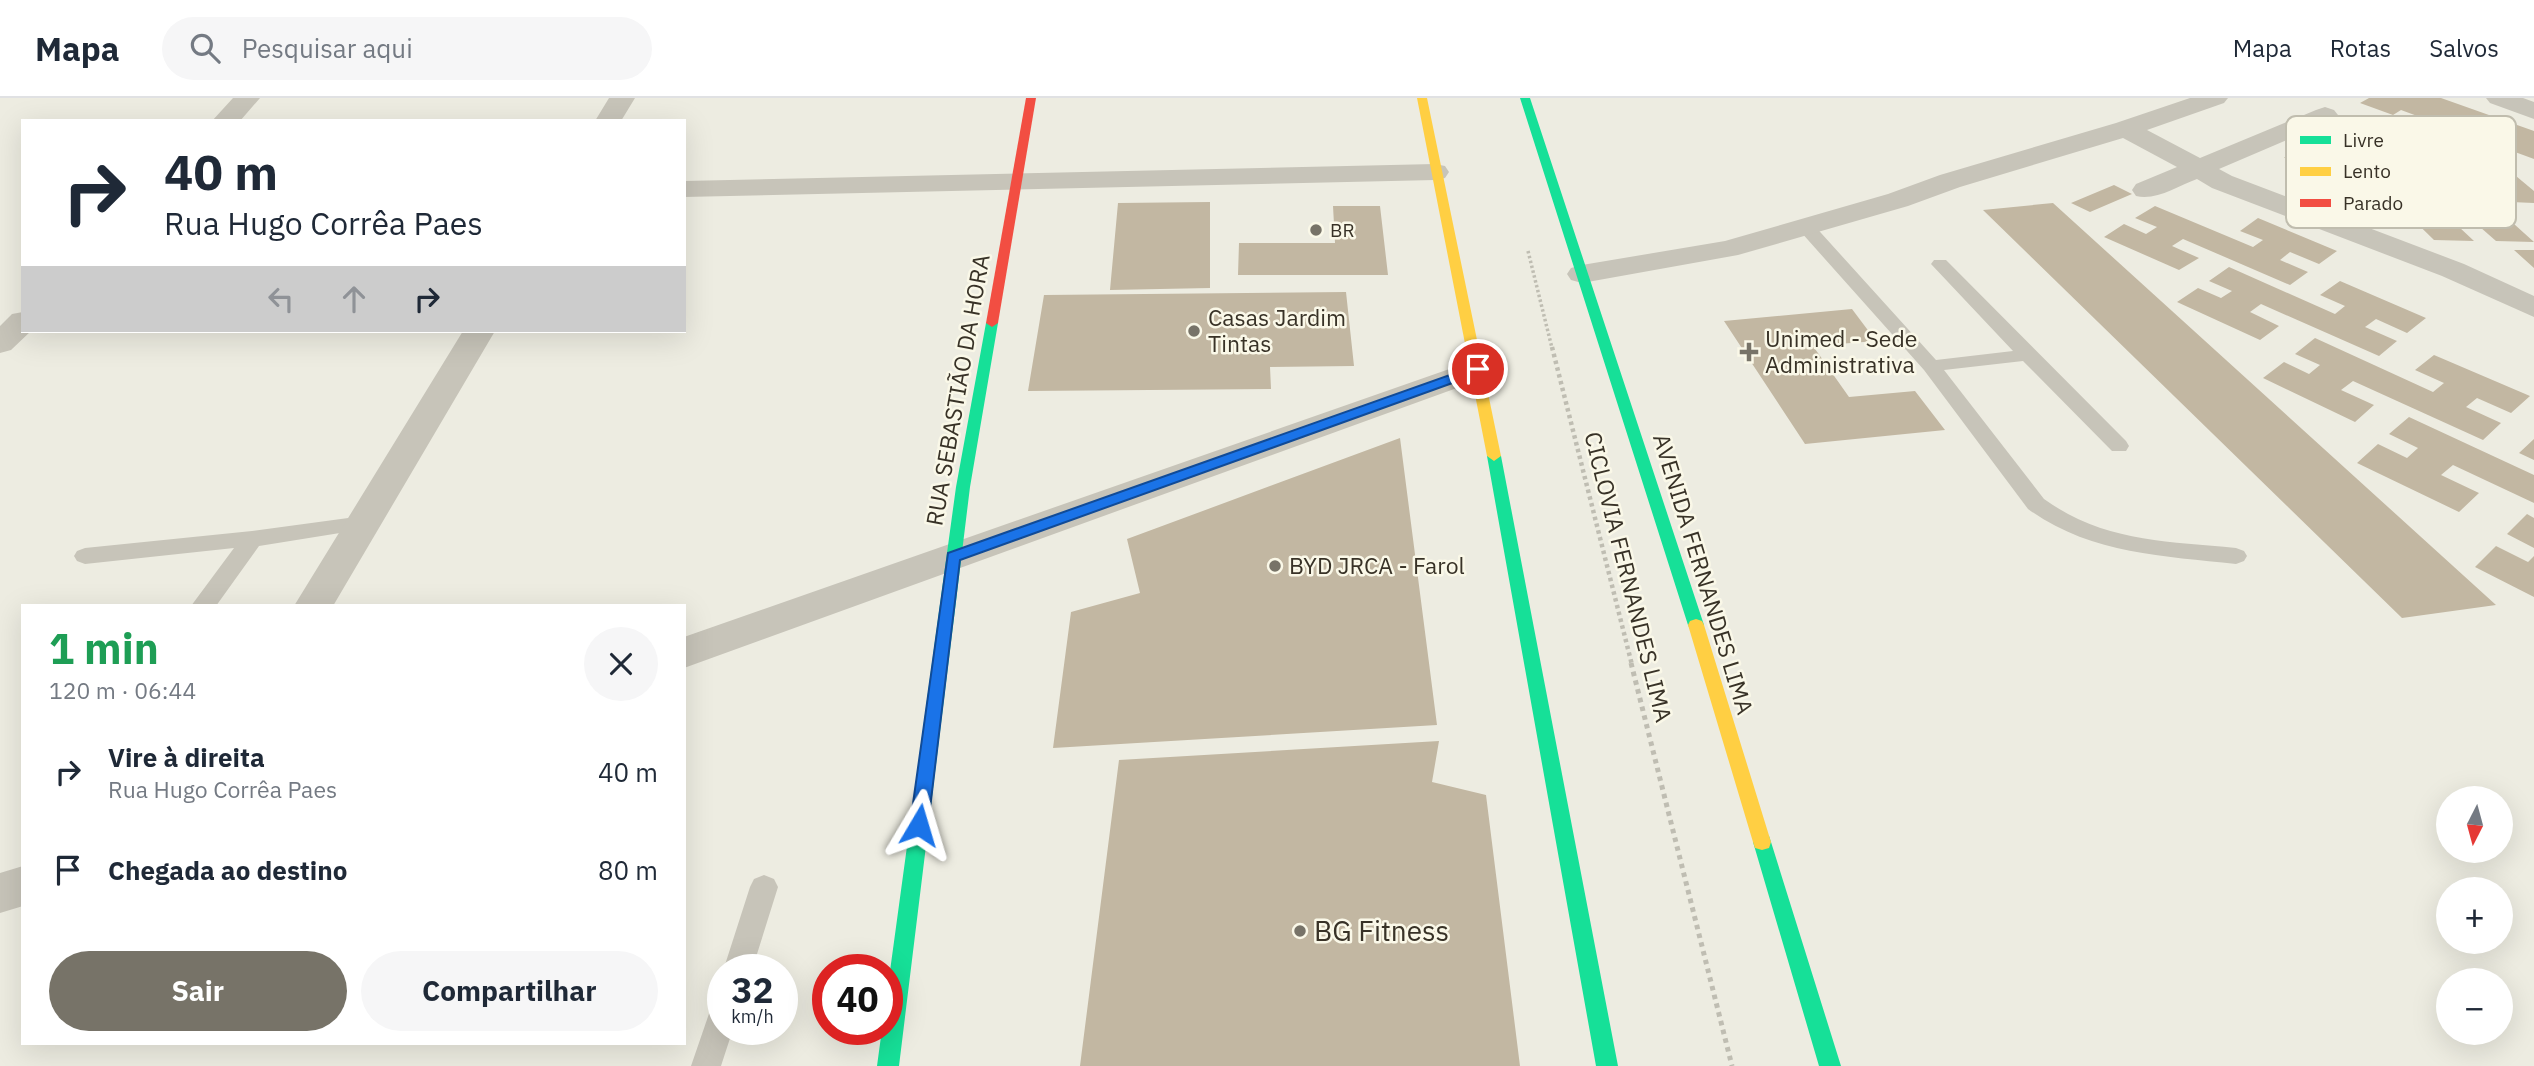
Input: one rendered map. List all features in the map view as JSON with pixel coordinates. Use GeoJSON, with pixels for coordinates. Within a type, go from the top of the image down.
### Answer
{"type":"FeatureCollection","features":[{"type":"Feature","properties":{"kind":"main road","name":"RUA SEBASTIÃO DA HORA"},"geometry":{"type":"LineString","coordinates":[[888,1066],[953,556],[1031,98]]}},
{"type":"Feature","properties":{"kind":"main road"},"geometry":{"type":"LineString","coordinates":[[1422,98],[1478,369],[1606,1066]]}},
{"type":"Feature","properties":{"kind":"main road","name":"AVENIDA FERNANDES LIMA"},"geometry":{"type":"LineString","coordinates":[[1525,98],[1669,536],[1830,1066]]}},
{"type":"Feature","properties":{"kind":"street"},"geometry":{"type":"LineString","coordinates":[[227,119],[247,98]]}},
{"type":"Feature","properties":{"kind":"street"},"geometry":{"type":"LineString","coordinates":[[608,119],[622,98]]}},
{"type":"Feature","properties":{"kind":"street"},"geometry":{"type":"LineString","coordinates":[[1582,274],[1728,249],[2125,129],[2215,98]]}},
{"type":"Feature","properties":{"kind":"street"},"geometry":{"type":"LineString","coordinates":[[2500,98],[2534,111]]}},
{"type":"Feature","properties":{"kind":"street"},"geometry":{"type":"LineString","coordinates":[[2125,129],[2241,190],[2286,207]]}},
{"type":"Feature","properties":{"kind":"street"},"geometry":{"type":"LineString","coordinates":[[2146,190],[2286,132]]}},
{"type":"Feature","properties":{"kind":"street"},"geometry":{"type":"LineString","coordinates":[[686,188],[1436,172]]}},
{"type":"Feature","properties":{"kind":"street"},"geometry":{"type":"LineString","coordinates":[[2342,228],[2453,270],[2534,308]]}},
{"type":"Feature","properties":{"kind":"street"},"geometry":{"type":"LineString","coordinates":[[0,343],[21,323]]}},
{"type":"Feature","properties":{"kind":"street"},"geometry":{"type":"LineString","coordinates":[[314,604],[478,333]]}},
{"type":"Feature","properties":{"kind":"street"},"geometry":{"type":"LineString","coordinates":[[686,652],[1478,369]]}},
{"type":"Feature","properties":{"kind":"street"},"geometry":{"type":"LineString","coordinates":[[0,893],[21,887]]}},
{"type":"Feature","properties":{"kind":"lane"},"geometry":{"type":"LineString","coordinates":[[1806,227],[1931,366],[2036,504],[2050,516],[2076,531],[2125,544],[2236,556]]}},
{"type":"Feature","properties":{"kind":"lane"},"geometry":{"type":"LineString","coordinates":[[1940,264],[2119,446]]}},
{"type":"Feature","properties":{"kind":"lane"},"geometry":{"type":"LineString","coordinates":[[1931,366],[2028,355]]}},
{"type":"Feature","properties":{"kind":"lane"},"geometry":{"type":"LineString","coordinates":[[85,556],[363,523]]}},
{"type":"Feature","properties":{"kind":"lane"},"geometry":{"type":"LineString","coordinates":[[204,604],[252,538]]}},
{"type":"Feature","properties":{"kind":"lane"},"geometry":{"type":"LineString","coordinates":[[742,954],[764,887]]}},
{"type":"Feature","properties":{"kind":"lane"},"geometry":{"type":"LineString","coordinates":[[706,1066],[713,1045]]}},
{"type":"Feature","properties":{"kind":"path","name":"CICLOVIA FERNANDES LIMA"},"geometry":{"type":"LineString","coordinates":[[1526,245],[1732,1066]]}},
{"type":"Feature","properties":{"kind":"building"},"geometry":{"type":"Polygon","coordinates":[[[2369,98],[2441,98],[2492,116],[2417,116],[2401,110],[2393,115],[2360,103],[2369,98]]]}},
{"type":"Feature","properties":{"kind":"building"},"geometry":{"type":"Polygon","coordinates":[[[2516,125],[2534,131],[2534,159],[2516,152],[2516,125]]]}},
{"type":"Feature","properties":{"kind":"building"},"geometry":{"type":"Polygon","coordinates":[[[2516,176],[2534,191],[2534,203],[2516,202],[2516,176]]]}},
{"type":"Feature","properties":{"kind":"building"},"geometry":{"type":"Polygon","coordinates":[[[2114,185],[2132,194],[2090,212],[2071,203],[2114,185]]]}},
{"type":"Feature","properties":{"kind":"building"},"geometry":{"type":"Polygon","coordinates":[[[1210,202],[1210,288],[1110,290],[1118,203],[1210,202]]]}},
{"type":"Feature","properties":{"kind":"building"},"geometry":{"type":"Polygon","coordinates":[[[2053,203],[2496,605],[2402,618],[1983,210],[2053,203]]]}},
{"type":"Feature","properties":{"kind":"building"},"geometry":{"type":"Polygon","coordinates":[[[1333,206],[1380,206],[1388,275],[1238,275],[1239,243],[1335,243],[1333,206]]]}},
{"type":"Feature","properties":{"kind":"building"},"geometry":{"type":"Polygon","coordinates":[[[2155,206],[2253,247],[2263,240],[2240,231],[2258,218],[2337,251],[2319,264],[2290,252],[2280,260],[2308,272],[2290,285],[2183,239],[2172,246],[2199,258],[2179,270],[2104,237],[2124,224],[2146,234],[2157,227],[2135,218],[2155,206]]]}},
{"type":"Feature","properties":{"kind":"building"},"geometry":{"type":"Polygon","coordinates":[[[2516,226],[2534,242],[2496,241],[2481,228],[2516,228],[2516,226]]]}},
{"type":"Feature","properties":{"kind":"building"},"geometry":{"type":"Polygon","coordinates":[[[2422,228],[2460,228],[2474,241],[2434,240],[2422,228]]]}},
{"type":"Feature","properties":{"kind":"building"},"geometry":{"type":"Polygon","coordinates":[[[2514,250],[2534,250],[2534,268],[2514,250]]]}},
{"type":"Feature","properties":{"kind":"building"},"geometry":{"type":"Polygon","coordinates":[[[2229,267],[2335,314],[2345,306],[2320,295],[2340,281],[2426,318],[2407,333],[2376,319],[2365,327],[2397,341],[2379,356],[2261,304],[2250,312],[2279,326],[2260,340],[2177,302],[2198,288],[2221,298],[2232,291],[2209,281],[2229,267]]]}},
{"type":"Feature","properties":{"kind":"building","name":"Casas Jardim Tintas"},"geometry":{"type":"Polygon","coordinates":[[[1346,292],[1354,366],[1270,367],[1271,389],[1028,391],[1044,295],[1346,292]]]}},
{"type":"Feature","properties":{"kind":"building"},"geometry":{"type":"Polygon","coordinates":[[[1852,309],[1876,341],[1813,346],[1849,397],[1915,391],[1945,430],[1805,444],[1724,321],[1852,309]]]}},
{"type":"Feature","properties":{"kind":"building"},"geometry":{"type":"Polygon","coordinates":[[[2315,338],[2433,392],[2444,383],[2415,370],[2434,355],[2530,396],[2511,413],[2477,398],[2466,407],[2501,423],[2483,440],[2353,381],[2341,390],[2374,405],[2355,422],[2263,378],[2284,362],[2309,374],[2320,365],[2295,354],[2315,338]]]}},
{"type":"Feature","properties":{"kind":"building"},"geometry":{"type":"Polygon","coordinates":[[[2409,417],[2534,475],[2534,503],[2453,465],[2441,475],[2479,493],[2459,512],[2357,463],[2378,444],[2407,458],[2418,448],[2389,434],[2409,417]]]}},
{"type":"Feature","properties":{"kind":"building","name":"BYD JRCA - Farol"},"geometry":{"type":"Polygon","coordinates":[[[1400,438],[1437,725],[1053,748],[1071,612],[1140,593],[1127,539],[1400,438]]]}},
{"type":"Feature","properties":{"kind":"building"},"geometry":{"type":"Polygon","coordinates":[[[2534,439],[2534,460],[2519,453],[2534,439]]]}},
{"type":"Feature","properties":{"kind":"building"},"geometry":{"type":"Polygon","coordinates":[[[2527,514],[2534,518],[2534,548],[2507,534],[2527,514]]]}},
{"type":"Feature","properties":{"kind":"building"},"geometry":{"type":"Polygon","coordinates":[[[2496,546],[2528,562],[2534,556],[2534,597],[2475,567],[2496,546]]]}},
{"type":"Feature","properties":{"kind":"building","name":"BG Fitness"},"geometry":{"type":"Polygon","coordinates":[[[1439,741],[1432,782],[1486,795],[1520,1066],[1080,1066],[1119,760],[1439,741]]]}},
{"type":"Feature","properties":{"kind":"traffic: fast"},"geometry":{"type":"LineString","coordinates":[[1525,98],[1696,625]]}},
{"type":"Feature","properties":{"kind":"traffic: fast"},"geometry":{"type":"LineString","coordinates":[[888,1066],[963,487],[992,323]]}},
{"type":"Feature","properties":{"kind":"traffic: fast"},"geometry":{"type":"LineString","coordinates":[[1494,456],[1607,1066]]}},
{"type":"Feature","properties":{"kind":"traffic: fast"},"geometry":{"type":"LineString","coordinates":[[1762,842],[1830,1066]]}},
{"type":"Feature","properties":{"kind":"traffic: slow"},"geometry":{"type":"LineString","coordinates":[[1422,98],[1494,456]]}},
{"type":"Feature","properties":{"kind":"traffic: slow"},"geometry":{"type":"LineString","coordinates":[[1696,625],[1762,842]]}},
{"type":"Feature","properties":{"kind":"traffic: jam"},"geometry":{"type":"LineString","coordinates":[[992,323],[1031,98]]}},
{"type":"Feature","properties":{"kind":"place","name":"BR"},"geometry":{"type":"Point","coordinates":[1316,230]}},
{"type":"Feature","properties":{"kind":"place","name":"Casas Jardim Tintas"},"geometry":{"type":"Point","coordinates":[1194,331]}},
{"type":"Feature","properties":{"kind":"place","name":"Unimed - Sede Administrativa"},"geometry":{"type":"Point","coordinates":[1749,352]}},
{"type":"Feature","properties":{"kind":"place","name":"BYD JRCA - Farol"},"geometry":{"type":"Point","coordinates":[1275,566]}},
{"type":"Feature","properties":{"kind":"place","name":"BG Fitness"},"geometry":{"type":"Point","coordinates":[1300,931]}},
{"type":"Feature","properties":{"kind":"route"},"geometry":{"type":"LineString","coordinates":[[919,825],[953,556],[1478,369]]}}]}
